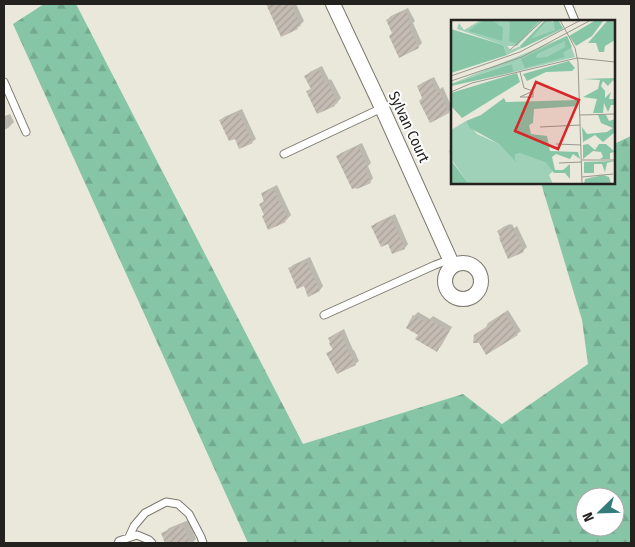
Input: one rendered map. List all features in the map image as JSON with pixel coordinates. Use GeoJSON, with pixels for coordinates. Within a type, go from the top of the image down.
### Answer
{"type":"FeatureCollection","features":[{"type":"Feature","properties":{"kind":"street","name":"Sylvan Court"},"geometry":{"type":"LineString","coordinates":[[333,4],[452,262]]}},
{"type":"Feature","properties":{"kind":"lane"},"geometry":{"type":"LineString","coordinates":[[568,4],[575,20]]}},
{"type":"Feature","properties":{"kind":"lane"},"geometry":{"type":"LineString","coordinates":[[4,82],[26,132]]}},
{"type":"Feature","properties":{"kind":"lane"},"geometry":{"type":"LineString","coordinates":[[284,154],[382,108]]}},
{"type":"Feature","properties":{"kind":"lane"},"geometry":{"type":"LineString","coordinates":[[324,315],[435,265],[452,262]]}},
{"type":"Feature","properties":{"kind":"lane"},"geometry":{"type":"LineString","coordinates":[[129,537],[134,526],[145,513],[166,502],[178,504],[189,514],[203,543]]}},
{"type":"Feature","properties":{"kind":"lane"},"geometry":{"type":"LineString","coordinates":[[118,543],[137,535],[152,543]]}},
{"type":"Feature","properties":{"kind":"green space"},"geometry":{"type":"Polygon","coordinates":[[[44,4],[76,4],[303,444],[463,394],[502,424],[588,364],[582,320],[541,184],[615,184],[615,144],[631,136],[631,543],[248,543],[13,24],[44,4]]]}},
{"type":"Feature","properties":{"kind":"building"},"geometry":{"type":"Polygon","coordinates":[[[266,4],[291,4],[301,26],[281,37],[266,4]]]}},
{"type":"Feature","properties":{"kind":"building"},"geometry":{"type":"Polygon","coordinates":[[[405,10],[412,26],[409,27],[419,48],[399,58],[389,36],[392,33],[386,20],[405,10]]]}},
{"type":"Feature","properties":{"kind":"building"},"geometry":{"type":"Polygon","coordinates":[[[318,69],[325,83],[327,81],[338,103],[317,114],[306,91],[311,89],[304,76],[318,69]]]}},
{"type":"Feature","properties":{"kind":"building"},"geometry":{"type":"Polygon","coordinates":[[[431,79],[436,92],[439,90],[449,113],[430,123],[419,101],[422,98],[417,86],[431,79]]]}},
{"type":"Feature","properties":{"kind":"building"},"geometry":{"type":"Polygon","coordinates":[[[238,112],[253,143],[239,149],[235,139],[229,141],[219,120],[238,112]]]}},
{"type":"Feature","properties":{"kind":"building"},"geometry":{"type":"Polygon","coordinates":[[[358,146],[368,168],[365,169],[371,183],[357,189],[352,189],[336,156],[358,146]]]}},
{"type":"Feature","properties":{"kind":"building"},"geometry":{"type":"Polygon","coordinates":[[[273,188],[288,219],[285,220],[286,222],[268,230],[259,204],[264,202],[261,193],[273,188]]]}},
{"type":"Feature","properties":{"kind":"building"},"geometry":{"type":"Polygon","coordinates":[[[391,217],[405,249],[392,254],[388,244],[381,247],[371,226],[391,217]]]}},
{"type":"Feature","properties":{"kind":"building"},"geometry":{"type":"Polygon","coordinates":[[[506,226],[510,230],[513,228],[524,252],[508,259],[497,231],[506,226]]]}},
{"type":"Feature","properties":{"kind":"building"},"geometry":{"type":"Polygon","coordinates":[[[306,260],[320,291],[308,297],[304,286],[297,289],[288,268],[306,260]]]}},
{"type":"Feature","properties":{"kind":"building"},"geometry":{"type":"Polygon","coordinates":[[[504,313],[518,335],[486,355],[479,343],[473,343],[474,335],[504,313]]]}},
{"type":"Feature","properties":{"kind":"building"},"geometry":{"type":"Polygon","coordinates":[[[413,315],[426,322],[428,319],[449,331],[437,352],[415,339],[418,335],[406,328],[413,315]]]}},
{"type":"Feature","properties":{"kind":"building"},"geometry":{"type":"Polygon","coordinates":[[[340,332],[356,365],[337,374],[326,353],[333,350],[328,338],[340,332]]]}},
{"type":"Feature","properties":{"kind":"building"},"geometry":{"type":"Polygon","coordinates":[[[183,525],[190,543],[165,543],[161,533],[183,525]]]}}]}
